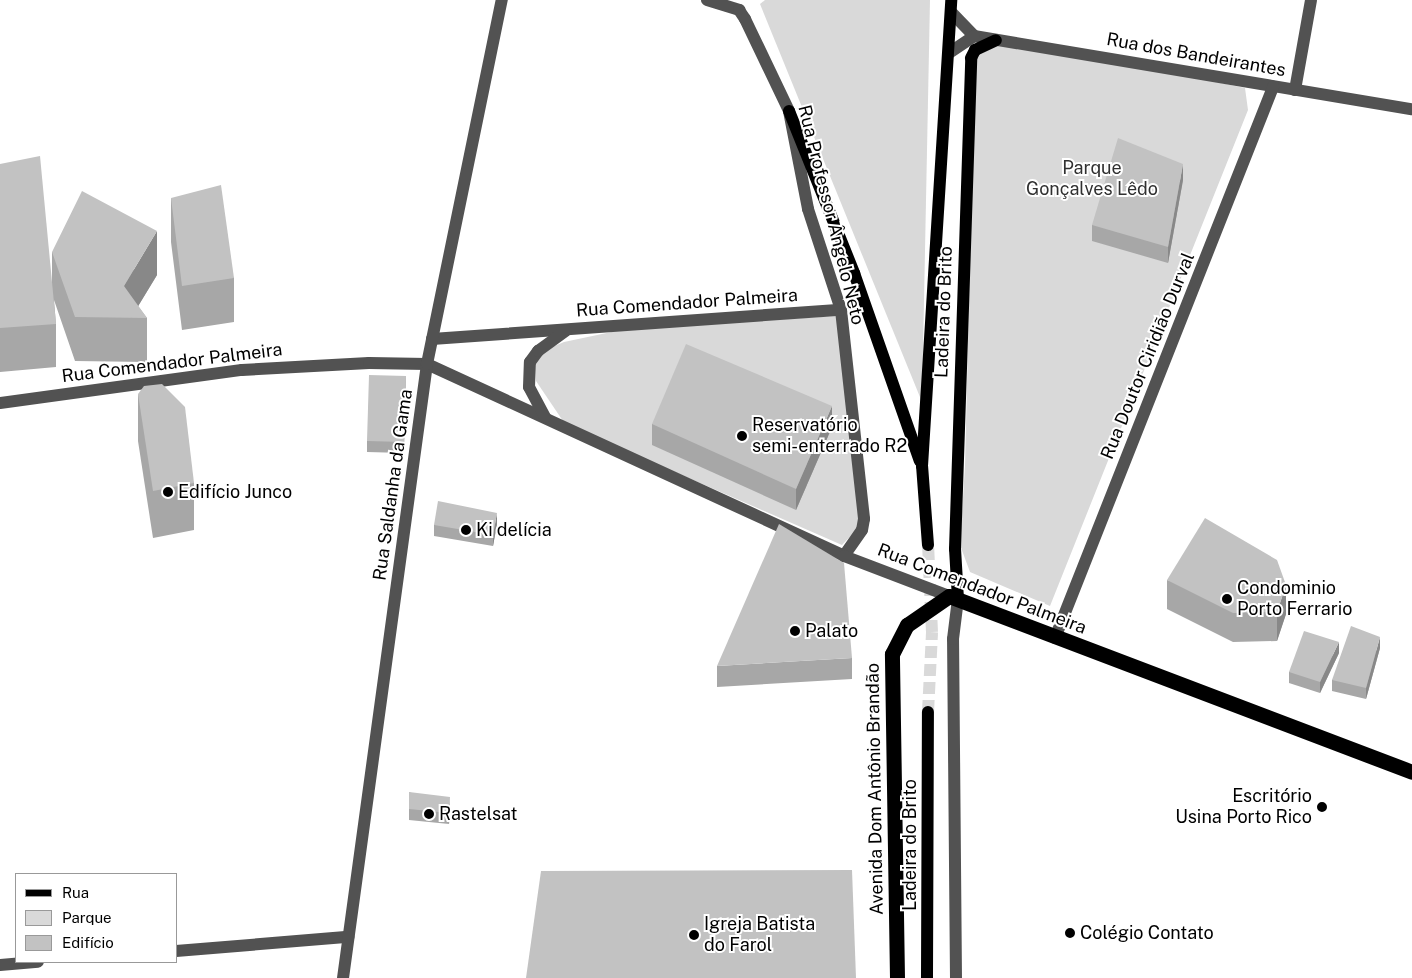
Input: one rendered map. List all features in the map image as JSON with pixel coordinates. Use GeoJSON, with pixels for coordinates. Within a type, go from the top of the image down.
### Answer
{"type":"FeatureCollection","features":[{"type":"Feature","properties":{"kind":"highway","name":"Rua Comendador Palmeira"},"geometry":{"type":"LineString","coordinates":[[953,598],[1412,772]]}},
{"type":"Feature","properties":{"kind":"highway","name":"Avenida Dom Antônio Brandão"},"geometry":{"type":"LineString","coordinates":[[896,978],[892,654],[907,625],[953,598]]}},
{"type":"Feature","properties":{"kind":"main road","name":"Ladeira do Brito"},"geometry":{"type":"LineString","coordinates":[[928,545],[922,466],[951,6]]}},
{"type":"Feature","properties":{"kind":"main road","name":"Ladeira do Brito"},"geometry":{"type":"LineString","coordinates":[[953,598],[971,58],[975,50],[996,40]]}},
{"type":"Feature","properties":{"kind":"main road"},"geometry":{"type":"LineString","coordinates":[[789,111],[854,273],[922,466]]}},
{"type":"Feature","properties":{"kind":"main road","name":"Ladeira do Brito"},"geometry":{"type":"LineString","coordinates":[[927,978],[928,712]]}},
{"type":"Feature","properties":{"kind":"street","name":"Rua Saldanha da Gama"},"geometry":{"type":"LineString","coordinates":[[343,978],[427,364],[502,0]]}},
{"type":"Feature","properties":{"kind":"street","name":"Rua Professor Ângelo Neto"},"geometry":{"type":"LineString","coordinates":[[707,0],[739,10],[746,19],[789,111],[808,209],[841,310],[864,519],[862,530],[844,556]]}},
{"type":"Feature","properties":{"kind":"street"},"geometry":{"type":"LineString","coordinates":[[1295,90],[1311,0]]}},
{"type":"Feature","properties":{"kind":"street"},"geometry":{"type":"LineString","coordinates":[[949,52],[974,36],[951,6]]}},
{"type":"Feature","properties":{"kind":"street","name":"Rua dos Bandeirantes"},"geometry":{"type":"LineString","coordinates":[[974,36],[1412,109]]}},
{"type":"Feature","properties":{"kind":"street","name":"Rua Doutor Ciridião Durval"},"geometry":{"type":"LineString","coordinates":[[1055,638],[1274,86]]}},
{"type":"Feature","properties":{"kind":"street","name":"Rua Comendador Palmeira"},"geometry":{"type":"LineString","coordinates":[[432,339],[841,310]]}},
{"type":"Feature","properties":{"kind":"street","name":"Rua Comendador Palmeira"},"geometry":{"type":"LineString","coordinates":[[547,419],[535,403],[529,387],[530,362],[538,351],[566,330]]}},
{"type":"Feature","properties":{"kind":"street","name":"Rua Comendador Palmeira"},"geometry":{"type":"LineString","coordinates":[[0,403],[242,370],[369,363],[427,364],[844,556],[953,598]]}},
{"type":"Feature","properties":{"kind":"street"},"geometry":{"type":"LineString","coordinates":[[953,598],[956,978]]}},
{"type":"Feature","properties":{"kind":"street"},"geometry":{"type":"LineString","coordinates":[[178,951],[348,937]]}},
{"type":"Feature","properties":{"kind":"street"},"geometry":{"type":"LineString","coordinates":[[0,965],[25,963]]}},
{"type":"Feature","properties":{"kind":"green space"},"geometry":{"type":"Polygon","coordinates":[[[765,0],[930,0],[922,402],[760,4],[765,0]]]}},
{"type":"Feature","properties":{"kind":"green space","name":"Parque Gonçalves Lêdo"},"geometry":{"type":"Polygon","coordinates":[[[994,36],[1245,88],[1248,110],[1050,606],[970,572],[960,545],[965,466],[975,54],[994,36]]]}},
{"type":"Feature","properties":{"kind":"green space"},"geometry":{"type":"Polygon","coordinates":[[[839,316],[862,524],[842,545],[565,424],[536,381],[535,364],[545,350],[564,342],[635,327],[839,316]]]}},
{"type":"Feature","properties":{"kind":"building"},"geometry":{"type":"Polygon","coordinates":[[[1118,138],[1183,164],[1168,247],[1092,225],[1118,138]]]}},
{"type":"Feature","properties":{"kind":"building"},"geometry":{"type":"Polygon","coordinates":[[[40,156],[56,324],[0,328],[0,164],[40,156]]]}},
{"type":"Feature","properties":{"kind":"building"},"geometry":{"type":"Polygon","coordinates":[[[221,185],[234,278],[182,286],[171,198],[221,185]]]}},
{"type":"Feature","properties":{"kind":"building"},"geometry":{"type":"Polygon","coordinates":[[[82,191],[157,231],[124,286],[147,318],[75,317],[52,252],[82,191]]]}},
{"type":"Feature","properties":{"kind":"building","name":"Reservatório semi-enterrado R2"},"geometry":{"type":"Polygon","coordinates":[[[686,344],[832,406],[796,489],[652,424],[686,344]]]}},
{"type":"Feature","properties":{"kind":"building"},"geometry":{"type":"Polygon","coordinates":[[[369,375],[406,376],[404,442],[367,441],[369,375]]]}},
{"type":"Feature","properties":{"kind":"building"},"geometry":{"type":"Polygon","coordinates":[[[162,384],[185,407],[194,483],[153,491],[138,394],[144,386],[162,384]]]}},
{"type":"Feature","properties":{"kind":"building"},"geometry":{"type":"Polygon","coordinates":[[[438,501],[497,513],[493,535],[434,525],[438,501]]]}},
{"type":"Feature","properties":{"kind":"building"},"geometry":{"type":"Polygon","coordinates":[[[1205,518],[1277,560],[1286,585],[1277,612],[1233,613],[1167,580],[1205,518]]]}},
{"type":"Feature","properties":{"kind":"building","name":"Palato"},"geometry":{"type":"Polygon","coordinates":[[[779,524],[844,563],[852,658],[717,666],[779,524]]]}},
{"type":"Feature","properties":{"kind":"building"},"geometry":{"type":"Polygon","coordinates":[[[1351,626],[1380,637],[1366,688],[1332,680],[1351,626]]]}},
{"type":"Feature","properties":{"kind":"building"},"geometry":{"type":"Polygon","coordinates":[[[1304,631],[1339,642],[1320,682],[1289,672],[1304,631]]]}},
{"type":"Feature","properties":{"kind":"building"},"geometry":{"type":"Polygon","coordinates":[[[409,792],[450,797],[449,813],[409,809],[409,792]]]}},
{"type":"Feature","properties":{"kind":"building","name":"Igreja Batista do Farol"},"geometry":{"type":"Polygon","coordinates":[[[852,870],[856,978],[526,978],[541,871],[852,870]]]}},
{"type":"Feature","properties":{"kind":"tunnel"},"geometry":{"type":"LineString","coordinates":[[928,545],[932,632],[928,712]]}},
{"type":"Feature","properties":{"kind":"place","name":"Reservatório semi-enterrado R2"},"geometry":{"type":"Point","coordinates":[742,436]}},
{"type":"Feature","properties":{"kind":"place","name":"Edifício Junco"},"geometry":{"type":"Point","coordinates":[168,492]}},
{"type":"Feature","properties":{"kind":"place","name":"Ki delícia"},"geometry":{"type":"Point","coordinates":[466,530]}},
{"type":"Feature","properties":{"kind":"place","name":"Condominio Porto Ferrario"},"geometry":{"type":"Point","coordinates":[1227,599]}},
{"type":"Feature","properties":{"kind":"place","name":"Palato"},"geometry":{"type":"Point","coordinates":[795,631]}},
{"type":"Feature","properties":{"kind":"place","name":"Escritório Usina Porto Rico"},"geometry":{"type":"Point","coordinates":[1322,807]}},
{"type":"Feature","properties":{"kind":"place","name":"Rastelsat"},"geometry":{"type":"Point","coordinates":[429,814]}},
{"type":"Feature","properties":{"kind":"place","name":"Colégio Contato"},"geometry":{"type":"Point","coordinates":[1070,933]}},
{"type":"Feature","properties":{"kind":"place","name":"Igreja Batista do Farol"},"geometry":{"type":"Point","coordinates":[694,935]}}]}
